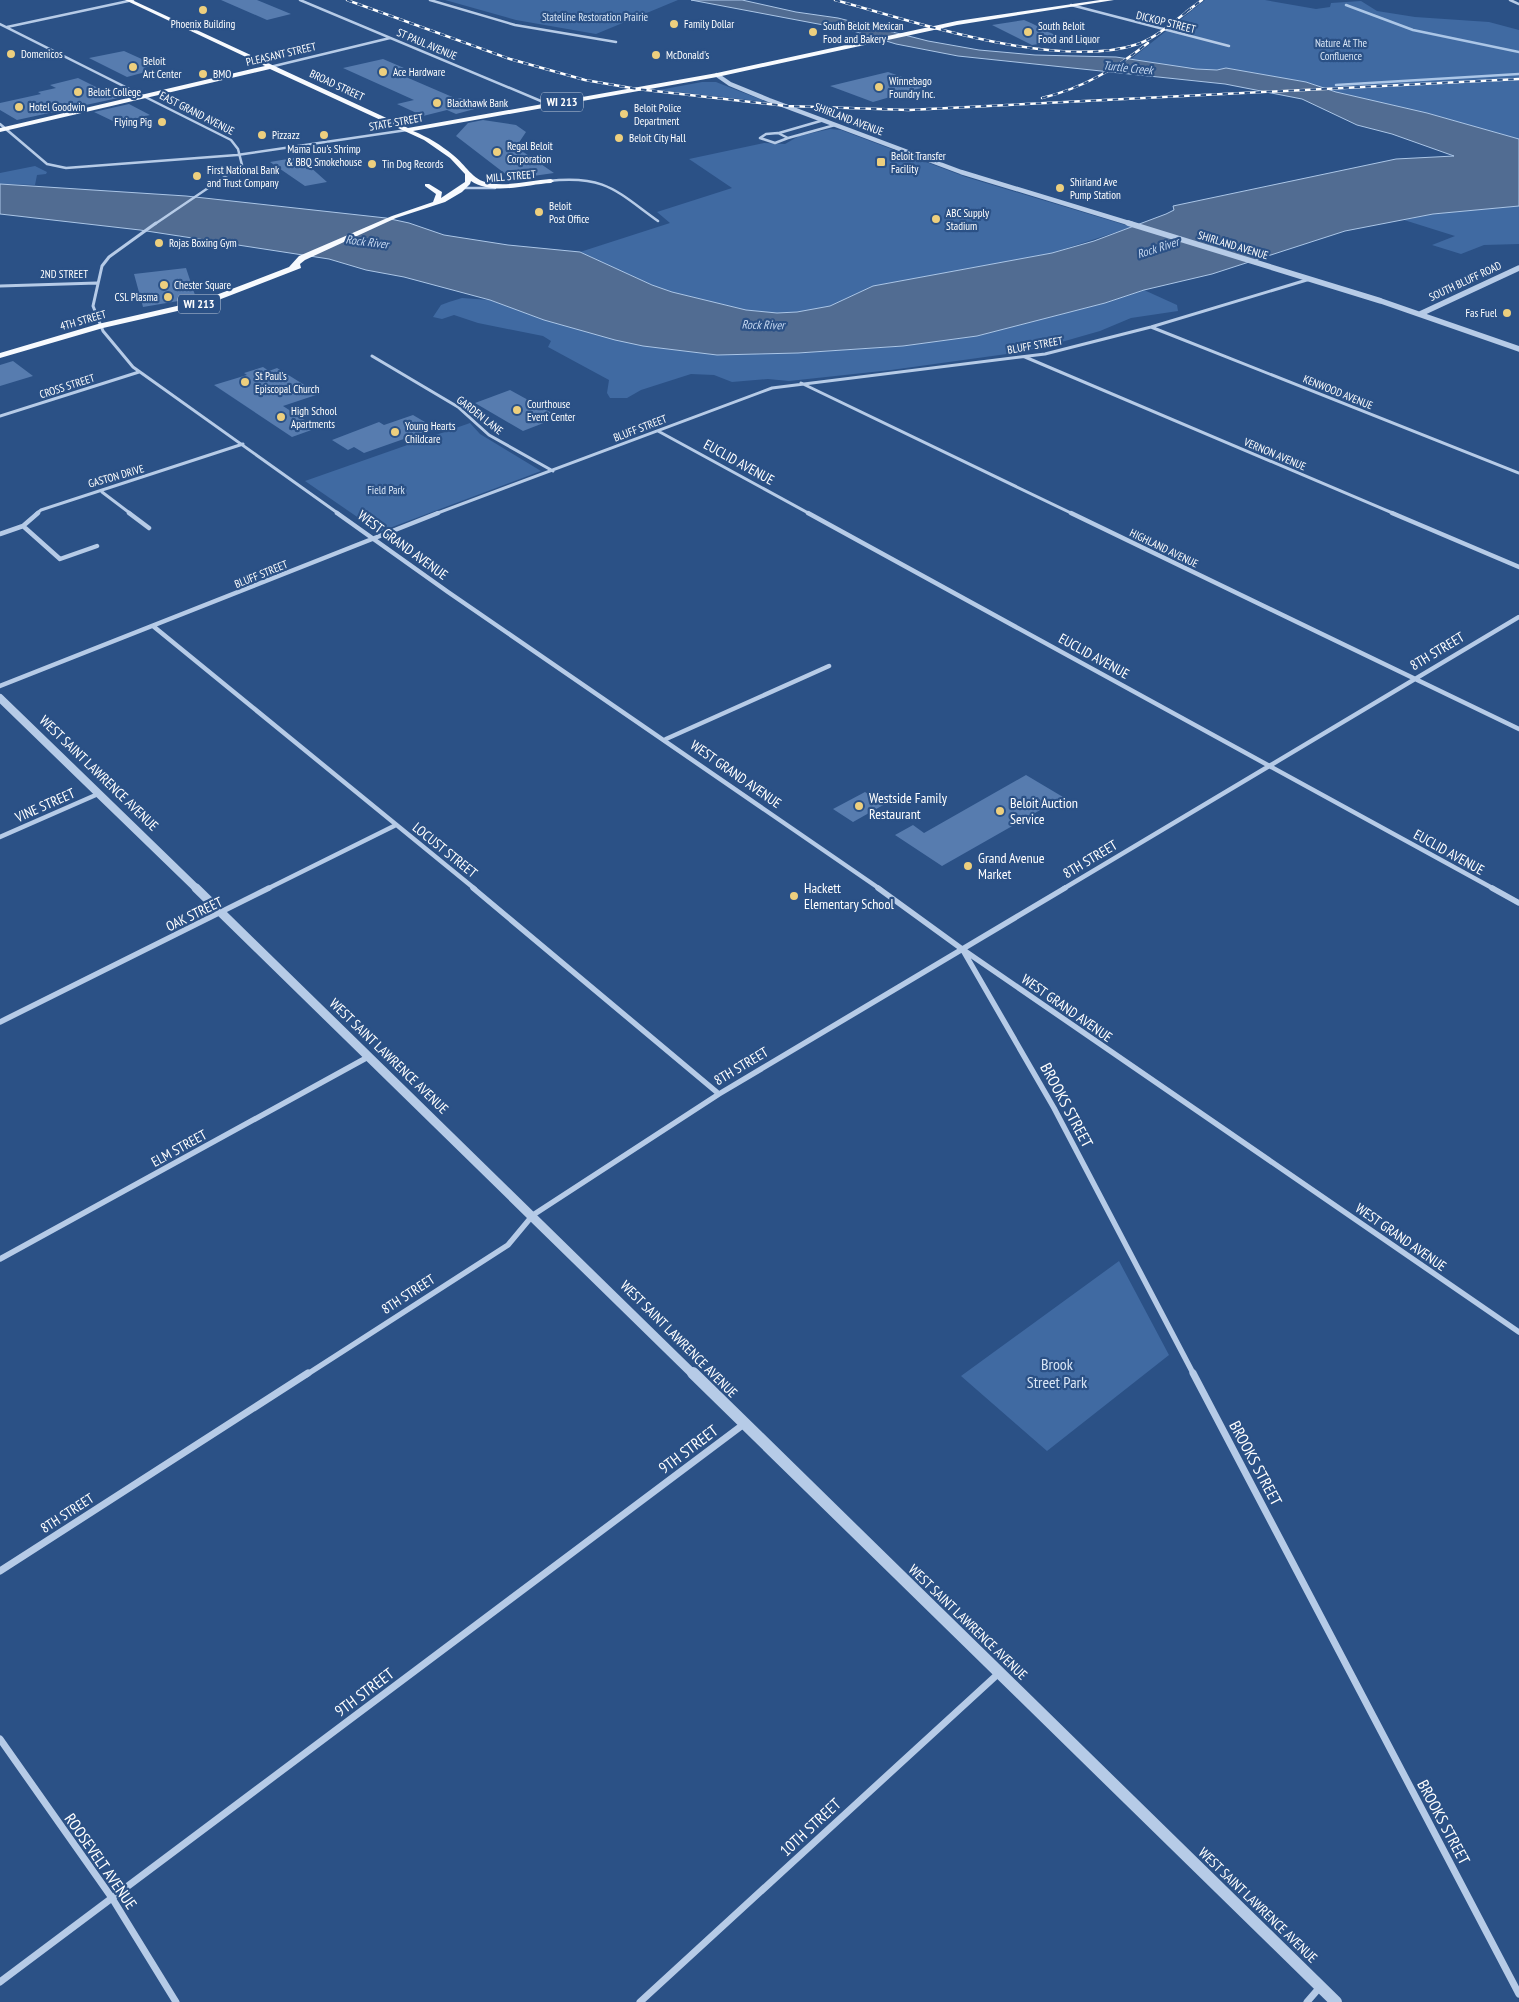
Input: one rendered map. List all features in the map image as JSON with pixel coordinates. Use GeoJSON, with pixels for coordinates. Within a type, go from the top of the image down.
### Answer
{"type":"FeatureCollection","features":[{"type":"Feature","properties":{"kind":"main road","name":"BROAD STREET"},"geometry":{"type":"LineString","coordinates":[[130,0],[407,130],[440,148],[463,166],[469,176]]}},
{"type":"Feature","properties":{"kind":"main road","name":"STATE STREET"},"geometry":{"type":"LineString","coordinates":[[407,130],[717,75],[979,19],[1111,0]]}},
{"type":"Feature","properties":{"kind":"main road","name":"PLEASANT STREET"},"geometry":{"type":"LineString","coordinates":[[0,130],[270,67]]}},
{"type":"Feature","properties":{"kind":"main road"},"geometry":{"type":"LineString","coordinates":[[463,188],[468,183],[469,176],[478,182],[495,186],[551,181]]}},
{"type":"Feature","properties":{"kind":"main road"},"geometry":{"type":"LineString","coordinates":[[427,185],[440,193],[436,203]]}},
{"type":"Feature","properties":{"kind":"main road","name":"WI 213"},"geometry":{"type":"LineString","coordinates":[[292,268],[302,258],[397,216],[417,211],[436,203],[463,188]]}},
{"type":"Feature","properties":{"kind":"main road","name":"4TH STREET"},"geometry":{"type":"LineString","coordinates":[[0,356],[101,326],[205,302],[292,268],[315,262],[409,219],[417,211]]}},
{"type":"Feature","properties":{"kind":"street"},"geometry":{"type":"LineString","coordinates":[[0,28],[130,0]]}},
{"type":"Feature","properties":{"kind":"street","name":"ST PAUL AVENUE"},"geometry":{"type":"LineString","coordinates":[[300,0],[548,104]]}},
{"type":"Feature","properties":{"kind":"street"},"geometry":{"type":"LineString","coordinates":[[430,0],[515,24],[616,42]]}},
{"type":"Feature","properties":{"kind":"street"},"geometry":{"type":"LineString","coordinates":[[1510,0],[1519,4]]}},
{"type":"Feature","properties":{"kind":"street","name":"DICKOP STREET"},"geometry":{"type":"LineString","coordinates":[[1071,5],[1228,46]]}},
{"type":"Feature","properties":{"kind":"street","name":"EAST GRAND AVENUE"},"geometry":{"type":"LineString","coordinates":[[0,24],[234,142],[240,156]]}},
{"type":"Feature","properties":{"kind":"street","name":"PLEASANT STREET"},"geometry":{"type":"LineString","coordinates":[[270,67],[391,38]]}},
{"type":"Feature","properties":{"kind":"street","name":"SHIRLAND AVENUE"},"geometry":{"type":"LineString","coordinates":[[717,75],[730,84],[958,171],[1311,279],[1420,314],[1519,349]]}},
{"type":"Feature","properties":{"kind":"street"},"geometry":{"type":"LineString","coordinates":[[824,120],[778,133],[766,134],[760,138],[775,143],[835,124]]}},
{"type":"Feature","properties":{"kind":"street"},"geometry":{"type":"LineString","coordinates":[[0,124],[8,128]]}},
{"type":"Feature","properties":{"kind":"street","name":"STATE STREET"},"geometry":{"type":"LineString","coordinates":[[8,128],[47,164],[58,168],[172,163],[240,156],[289,150],[407,130]]}},
{"type":"Feature","properties":{"kind":"street"},"geometry":{"type":"LineString","coordinates":[[778,133],[788,138]]}},
{"type":"Feature","properties":{"kind":"street","name":"WEST GRAND AVENUE"},"geometry":{"type":"LineString","coordinates":[[240,156],[242,165],[236,170],[196,194],[136,236],[109,257],[102,266],[93,306],[101,326],[127,360],[139,372],[243,444],[448,592],[666,739],[833,855],[962,949],[1519,1332]]}},
{"type":"Feature","properties":{"kind":"street","name":"MILL STREET"},"geometry":{"type":"LineString","coordinates":[[463,188],[496,188],[561,180],[607,186],[621,192],[658,221]]}},
{"type":"Feature","properties":{"kind":"street","name":"SOUTH BLUFF ROAD"},"geometry":{"type":"LineString","coordinates":[[1420,314],[1519,268]]}},
{"type":"Feature","properties":{"kind":"street","name":"BLUFF STREET"},"geometry":{"type":"LineString","coordinates":[[0,686],[374,538],[772,388],[1025,357],[1151,327],[1311,279]]}},
{"type":"Feature","properties":{"kind":"street","name":"2ND STREET"},"geometry":{"type":"LineString","coordinates":[[0,286],[30,283],[97,283]]}},
{"type":"Feature","properties":{"kind":"street","name":"KENWOOD AVENUE"},"geometry":{"type":"LineString","coordinates":[[1151,327],[1519,473]]}},
{"type":"Feature","properties":{"kind":"street","name":"GARDEN LANE"},"geometry":{"type":"LineString","coordinates":[[372,356],[458,407],[489,435],[553,471]]}},
{"type":"Feature","properties":{"kind":"street","name":"VERNON AVENUE"},"geometry":{"type":"LineString","coordinates":[[1025,357],[1519,567]]}},
{"type":"Feature","properties":{"kind":"street","name":"CROSS STREET"},"geometry":{"type":"LineString","coordinates":[[0,416],[139,372]]}},
{"type":"Feature","properties":{"kind":"street","name":"HIGHLAND AVENUE"},"geometry":{"type":"LineString","coordinates":[[801,383],[1519,729]]}},
{"type":"Feature","properties":{"kind":"street","name":"EUCLID AVENUE"},"geometry":{"type":"LineString","coordinates":[[658,431],[1519,903]]}},
{"type":"Feature","properties":{"kind":"street","name":"GASTON DRIVE"},"geometry":{"type":"LineString","coordinates":[[0,534],[23,526],[41,510],[89,493],[102,492],[243,444]]}},
{"type":"Feature","properties":{"kind":"street"},"geometry":{"type":"LineString","coordinates":[[102,492],[149,528]]}},
{"type":"Feature","properties":{"kind":"street"},"geometry":{"type":"LineString","coordinates":[[23,526],[60,559],[97,546]]}},
{"type":"Feature","properties":{"kind":"street","name":"8TH STREET"},"geometry":{"type":"LineString","coordinates":[[0,1571],[508,1245],[532,1214],[719,1094],[1519,617]]}},
{"type":"Feature","properties":{"kind":"street","name":"LOCUST STREET"},"geometry":{"type":"LineString","coordinates":[[154,626],[719,1094]]}},
{"type":"Feature","properties":{"kind":"street"},"geometry":{"type":"LineString","coordinates":[[666,739],[829,666]]}},
{"type":"Feature","properties":{"kind":"street","name":"WEST SAINT LAWRENCE AVENUE"},"geometry":{"type":"LineString","coordinates":[[0,698],[532,1214],[744,1424],[1336,2002]]}},
{"type":"Feature","properties":{"kind":"street","name":"VINE STREET"},"geometry":{"type":"LineString","coordinates":[[0,837],[98,794]]}},
{"type":"Feature","properties":{"kind":"street","name":"OAK STREET"},"geometry":{"type":"LineString","coordinates":[[0,1022],[396,825]]}},
{"type":"Feature","properties":{"kind":"street","name":"BROOKS STREET"},"geometry":{"type":"LineString","coordinates":[[962,949],[1054,1108],[1519,1994]]}},
{"type":"Feature","properties":{"kind":"street","name":"ELM STREET"},"geometry":{"type":"LineString","coordinates":[[0,1259],[368,1057]]}},
{"type":"Feature","properties":{"kind":"street","name":"9TH STREET"},"geometry":{"type":"LineString","coordinates":[[0,1982],[744,1424]]}},
{"type":"Feature","properties":{"kind":"street","name":"10TH STREET"},"geometry":{"type":"LineString","coordinates":[[640,2002],[999,1673]]}},
{"type":"Feature","properties":{"kind":"street","name":"ROOSEVELT AVENUE"},"geometry":{"type":"LineString","coordinates":[[0,1739],[112,1898],[176,2002]]}},
{"type":"Feature","properties":{"kind":"street"},"geometry":{"type":"LineString","coordinates":[[1307,2002],[1320,1987]]}},
{"type":"Feature","properties":{"kind":"green space","name":"Stateline Restoration Prairie"},"geometry":{"type":"Polygon","coordinates":[[[445,0],[678,0],[596,34],[516,20],[445,0]]]}},
{"type":"Feature","properties":{"kind":"green space","name":"Nature At The Confluence"},"geometry":{"type":"Polygon","coordinates":[[[1205,0],[1265,0],[1316,9],[1330,7],[1331,3],[1361,1],[1377,11],[1415,17],[1489,22],[1519,30],[1519,139],[1427,113],[1335,92],[1306,82],[1226,68],[1203,70],[1179,68],[1131,59],[1205,0]]]}},
{"type":"Feature","properties":{"kind":"green space"},"geometry":{"type":"Polygon","coordinates":[[[702,82],[716,82],[767,102],[659,90],[702,82]]]}},
{"type":"Feature","properties":{"kind":"green space"},"geometry":{"type":"Polygon","coordinates":[[[830,129],[841,130],[966,177],[1132,227],[1052,253],[873,286],[830,306],[797,312],[777,313],[746,310],[672,292],[652,285],[580,252],[670,223],[657,212],[732,188],[689,159],[764,143],[785,144],[799,136],[830,129]]]}},
{"type":"Feature","properties":{"kind":"green space"},"geometry":{"type":"Polygon","coordinates":[[[35,166],[47,172],[46,174],[37,175],[35,185],[0,184],[0,173],[35,166]]]}},
{"type":"Feature","properties":{"kind":"green space"},"geometry":{"type":"Polygon","coordinates":[[[1519,206],[1519,244],[1484,245],[1461,254],[1432,245],[1455,236],[1404,220],[1433,214],[1519,206]]]}},
{"type":"Feature","properties":{"kind":"green space"},"geometry":{"type":"Polygon","coordinates":[[[1144,290],[1177,305],[1178,311],[1131,318],[1100,331],[1044,347],[1014,353],[891,370],[789,381],[768,379],[732,382],[714,375],[691,374],[641,390],[627,398],[610,398],[607,393],[609,380],[548,347],[551,341],[543,336],[478,323],[454,315],[442,319],[433,317],[441,305],[462,298],[490,300],[544,320],[643,346],[717,355],[798,353],[903,346],[977,336],[1105,303],[1144,290]]]}},
{"type":"Feature","properties":{"kind":"green space","name":"Field Park"},"geometry":{"type":"Polygon","coordinates":[[[470,423],[480,434],[541,471],[379,532],[305,481],[470,423]]]}},
{"type":"Feature","properties":{"kind":"green space","name":"Brook Street Park"},"geometry":{"type":"Polygon","coordinates":[[[1119,1261],[1169,1355],[1047,1451],[961,1376],[1119,1261]]]}},
{"type":"Feature","properties":{"kind":"water"},"geometry":{"type":"Polygon","coordinates":[[[691,0],[742,0],[796,12],[838,18],[928,41],[979,50],[1035,55],[1116,57],[1196,69],[1217,70],[1226,68],[1306,82],[1336,92],[1427,113],[1519,139],[1519,206],[1433,214],[1345,231],[1212,274],[1144,290],[1105,303],[977,336],[903,346],[798,353],[717,355],[643,346],[615,340],[544,320],[490,300],[404,277],[366,270],[329,259],[140,230],[0,214],[0,184],[186,196],[386,218],[409,223],[444,235],[508,245],[580,252],[652,285],[672,292],[746,310],[777,313],[797,312],[830,306],[873,286],[1052,253],[1094,241],[1166,214],[1174,210],[1173,206],[1396,159],[1454,156],[1392,134],[1357,125],[1302,99],[1225,84],[958,56],[896,44],[850,30],[691,0]]]}},
{"type":"Feature","properties":{"kind":"building"},"geometry":{"type":"Polygon","coordinates":[[[221,0],[257,0],[291,14],[267,20],[221,0]]]}},
{"type":"Feature","properties":{"kind":"building","name":"South Beloit Food and Liquor"},"geometry":{"type":"Polygon","coordinates":[[[1024,20],[1065,40],[1032,45],[992,25],[1024,20]]]}},
{"type":"Feature","properties":{"kind":"building"},"geometry":{"type":"Polygon","coordinates":[[[124,51],[155,65],[143,68],[149,71],[127,77],[89,58],[124,51]]]}},
{"type":"Feature","properties":{"kind":"building"},"geometry":{"type":"Polygon","coordinates":[[[383,59],[418,74],[406,77],[457,99],[461,98],[482,107],[456,114],[447,110],[423,116],[397,104],[414,100],[343,68],[383,59]]]}},
{"type":"Feature","properties":{"kind":"building","name":"Winnebago Foundry Inc."},"geometry":{"type":"Polygon","coordinates":[[[888,72],[928,86],[873,102],[830,86],[888,72]]]}},
{"type":"Feature","properties":{"kind":"building","name":"Beloit College"},"geometry":{"type":"Polygon","coordinates":[[[78,78],[118,98],[17,120],[0,110],[0,103],[41,94],[38,92],[56,88],[50,85],[78,78]]]}},
{"type":"Feature","properties":{"kind":"building"},"geometry":{"type":"Polygon","coordinates":[[[129,104],[150,115],[117,123],[94,112],[129,104]]]}},
{"type":"Feature","properties":{"kind":"building","name":"Regal Beloit Corporation"},"geometry":{"type":"Polygon","coordinates":[[[483,120],[516,125],[526,132],[516,147],[554,173],[512,179],[456,136],[468,123],[483,120]]]}},
{"type":"Feature","properties":{"kind":"building"},"geometry":{"type":"Polygon","coordinates":[[[299,157],[327,182],[305,186],[270,162],[299,157]]]}},
{"type":"Feature","properties":{"kind":"building"},"geometry":{"type":"Polygon","coordinates":[[[186,268],[196,298],[143,307],[134,274],[186,268]]]}},
{"type":"Feature","properties":{"kind":"building"},"geometry":{"type":"Polygon","coordinates":[[[13,361],[33,376],[0,386],[0,365],[13,361]]]}},
{"type":"Feature","properties":{"kind":"building"},"geometry":{"type":"Polygon","coordinates":[[[263,367],[269,371],[277,368],[319,394],[283,406],[317,428],[292,437],[214,385],[247,375],[244,373],[263,367]]]}},
{"type":"Feature","properties":{"kind":"building","name":"Courthouse Event Center"},"geometry":{"type":"Polygon","coordinates":[[[510,390],[559,417],[523,431],[475,403],[510,390]]]}},
{"type":"Feature","properties":{"kind":"building","name":"Young Hearts Childcare"},"geometry":{"type":"Polygon","coordinates":[[[413,415],[435,428],[364,453],[354,447],[348,450],[332,440],[379,422],[384,425],[413,415]]]}},
{"type":"Feature","properties":{"kind":"building","name":"Beloit Auction Service"},"geometry":{"type":"Polygon","coordinates":[[[1026,775],[1063,797],[942,866],[895,835],[913,825],[924,833],[1026,775]]]}},
{"type":"Feature","properties":{"kind":"building","name":"Westside Family Restaurant"},"geometry":{"type":"Polygon","coordinates":[[[865,792],[885,804],[853,822],[833,809],[865,792]]]}},
{"type":"Feature","properties":{"kind":"waterway"},"geometry":{"type":"LineString","coordinates":[[1346,5],[1413,30],[1519,52]]}},
{"type":"Feature","properties":{"kind":"waterway"},"geometry":{"type":"LineString","coordinates":[[1336,85],[1519,74]]}},
{"type":"Feature","properties":{"kind":"railway"},"geometry":{"type":"LineString","coordinates":[[347,0],[510,59],[585,80],[637,89],[787,106],[909,110],[1519,79]]}},
{"type":"Feature","properties":{"kind":"railway"},"geometry":{"type":"LineString","coordinates":[[835,0],[945,31],[1028,48],[1068,52],[1105,51],[1138,44],[1159,33],[1192,8]]}},
{"type":"Feature","properties":{"kind":"railway"},"geometry":{"type":"LineString","coordinates":[[1186,12],[1202,0]]}},
{"type":"Feature","properties":{"kind":"railway"},"geometry":{"type":"LineString","coordinates":[[1042,98],[1085,83],[1111,69],[1148,43]]}},
{"type":"Feature","properties":{"kind":"place","name":"Phoenix Building"},"geometry":{"type":"Point","coordinates":[203,10]}},
{"type":"Feature","properties":{"kind":"place","name":"Family Dollar"},"geometry":{"type":"Point","coordinates":[674,24]}},
{"type":"Feature","properties":{"kind":"place","name":"South Beloit Mexican Food and Bakery"},"geometry":{"type":"Point","coordinates":[813,32]}},
{"type":"Feature","properties":{"kind":"place","name":"South Beloit Food and Liquor"},"geometry":{"type":"Point","coordinates":[1028,32]}},
{"type":"Feature","properties":{"kind":"place","name":"Domenicos"},"geometry":{"type":"Point","coordinates":[11,54]}},
{"type":"Feature","properties":{"kind":"place","name":"McDonald's"},"geometry":{"type":"Point","coordinates":[656,55]}},
{"type":"Feature","properties":{"kind":"place","name":"Beloit Art Center"},"geometry":{"type":"Point","coordinates":[133,67]}},
{"type":"Feature","properties":{"kind":"place","name":"Ace Hardware"},"geometry":{"type":"Point","coordinates":[383,72]}},
{"type":"Feature","properties":{"kind":"place","name":"BMO"},"geometry":{"type":"Point","coordinates":[203,74]}},
{"type":"Feature","properties":{"kind":"place","name":"Winnebago Foundry Inc."},"geometry":{"type":"Point","coordinates":[879,87]}},
{"type":"Feature","properties":{"kind":"place","name":"Beloit College"},"geometry":{"type":"Point","coordinates":[78,92]}},
{"type":"Feature","properties":{"kind":"place","name":"Blackhawk Bank"},"geometry":{"type":"Point","coordinates":[437,103]}},
{"type":"Feature","properties":{"kind":"place","name":"Hotel Goodwin"},"geometry":{"type":"Point","coordinates":[19,107]}},
{"type":"Feature","properties":{"kind":"place","name":"Beloit Police Department"},"geometry":{"type":"Point","coordinates":[624,114]}},
{"type":"Feature","properties":{"kind":"place","name":"Flying Pig"},"geometry":{"type":"Point","coordinates":[162,122]}},
{"type":"Feature","properties":{"kind":"place","name":"Pizzazz"},"geometry":{"type":"Point","coordinates":[262,135]}},
{"type":"Feature","properties":{"kind":"place","name":"Mama Lou's Shrimp & BBQ Smokehouse"},"geometry":{"type":"Point","coordinates":[324,135]}},
{"type":"Feature","properties":{"kind":"place","name":"Beloit City Hall"},"geometry":{"type":"Point","coordinates":[619,138]}},
{"type":"Feature","properties":{"kind":"place","name":"Regal Beloit Corporation"},"geometry":{"type":"Point","coordinates":[497,152]}},
{"type":"Feature","properties":{"kind":"place","name":"Beloit Transfer Facility"},"geometry":{"type":"Point","coordinates":[881,162]}},
{"type":"Feature","properties":{"kind":"place","name":"Tin Dog Records"},"geometry":{"type":"Point","coordinates":[372,164]}},
{"type":"Feature","properties":{"kind":"place","name":"First National Bank and Trust Company"},"geometry":{"type":"Point","coordinates":[197,176]}},
{"type":"Feature","properties":{"kind":"place","name":"Shirland Ave Pump Station"},"geometry":{"type":"Point","coordinates":[1060,188]}},
{"type":"Feature","properties":{"kind":"place","name":"Beloit Post Office"},"geometry":{"type":"Point","coordinates":[539,212]}},
{"type":"Feature","properties":{"kind":"place","name":"ABC Supply Stadium"},"geometry":{"type":"Point","coordinates":[936,219]}},
{"type":"Feature","properties":{"kind":"place","name":"Rojas Boxing Gym"},"geometry":{"type":"Point","coordinates":[159,243]}},
{"type":"Feature","properties":{"kind":"place","name":"Chester Square"},"geometry":{"type":"Point","coordinates":[164,285]}},
{"type":"Feature","properties":{"kind":"place","name":"CSL Plasma"},"geometry":{"type":"Point","coordinates":[168,297]}},
{"type":"Feature","properties":{"kind":"place","name":"Fas Fuel"},"geometry":{"type":"Point","coordinates":[1507,313]}},
{"type":"Feature","properties":{"kind":"place","name":"St Paul's Episcopal Church"},"geometry":{"type":"Point","coordinates":[245,382]}},
{"type":"Feature","properties":{"kind":"place","name":"Courthouse Event Center"},"geometry":{"type":"Point","coordinates":[517,410]}},
{"type":"Feature","properties":{"kind":"place","name":"High School Apartments"},"geometry":{"type":"Point","coordinates":[281,417]}},
{"type":"Feature","properties":{"kind":"place","name":"Young Hearts Childcare"},"geometry":{"type":"Point","coordinates":[395,432]}},
{"type":"Feature","properties":{"kind":"place","name":"Westside Family Restaurant"},"geometry":{"type":"Point","coordinates":[859,806]}},
{"type":"Feature","properties":{"kind":"place","name":"Beloit Auction Service"},"geometry":{"type":"Point","coordinates":[1000,811]}},
{"type":"Feature","properties":{"kind":"place","name":"Grand Avenue Market"},"geometry":{"type":"Point","coordinates":[968,866]}},
{"type":"Feature","properties":{"kind":"place","name":"Hackett Elementary School"},"geometry":{"type":"Point","coordinates":[794,896]}},
{"type":"Feature","properties":{"kind":"water label","name":"Turtle Creek"},"geometry":{"type":"Point","coordinates":[1128,68]}},
{"type":"Feature","properties":{"kind":"water label","name":"Rock River"},"geometry":{"type":"Point","coordinates":[367,242]}},
{"type":"Feature","properties":{"kind":"water label","name":"Rock River"},"geometry":{"type":"Point","coordinates":[1158,248]}},
{"type":"Feature","properties":{"kind":"water label","name":"Rock River"},"geometry":{"type":"Point","coordinates":[763,325]}}]}
